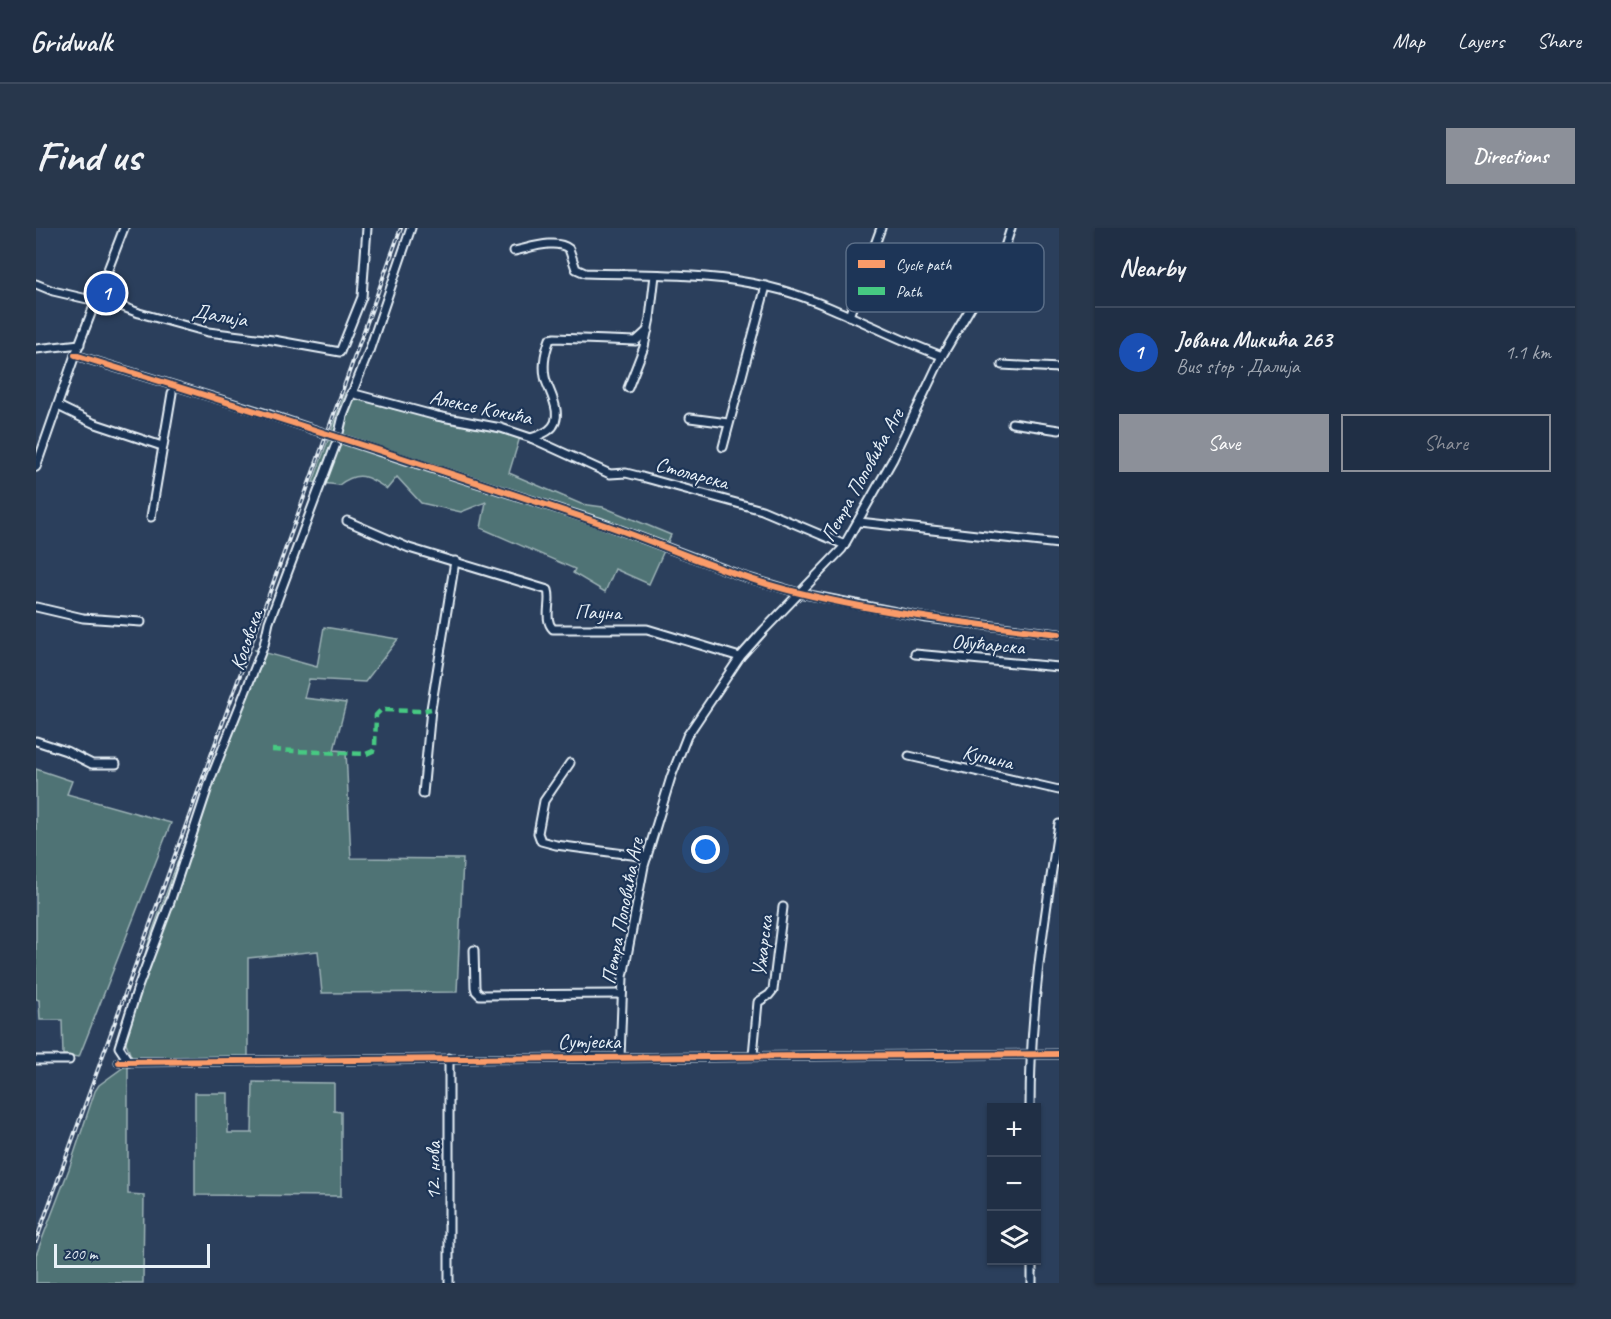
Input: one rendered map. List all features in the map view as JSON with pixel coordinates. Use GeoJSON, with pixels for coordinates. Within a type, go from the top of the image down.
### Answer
{"type":"FeatureCollection","features":[{"type":"Feature","properties":{"kind":"street"},"geometry":{"type":"LineString","coordinates":[[36,467],[75,355],[124,228]]}},
{"type":"Feature","properties":{"kind":"street","name":"Далија"},"geometry":{"type":"LineString","coordinates":[[36,284],[53,291],[96,299],[207,332],[273,340],[340,352],[362,297],[367,228]]}},
{"type":"Feature","properties":{"kind":"street","name":"Косовска"},"geometry":{"type":"LineString","coordinates":[[129,1062],[119,1047],[138,987],[170,902],[211,778],[264,645],[268,622],[337,441],[351,393],[369,351],[411,228]]}},
{"type":"Feature","properties":{"kind":"street"},"geometry":{"type":"LineString","coordinates":[[876,243],[882,228]]}},
{"type":"Feature","properties":{"kind":"street","name":"Петра Поповића Аге"},"geometry":{"type":"LineString","coordinates":[[1006,243],[1011,228]]}},
{"type":"Feature","properties":{"kind":"street"},"geometry":{"type":"LineString","coordinates":[[514,252],[539,245],[560,244],[569,249],[576,269],[580,272],[709,277],[765,286],[802,297],[942,356]]}},
{"type":"Feature","properties":{"kind":"street"},"geometry":{"type":"LineString","coordinates":[[628,388],[644,347],[655,275]]}},
{"type":"Feature","properties":{"kind":"street"},"geometry":{"type":"LineString","coordinates":[[723,447],[765,286]]}},
{"type":"Feature","properties":{"kind":"street"},"geometry":{"type":"LineString","coordinates":[[849,316],[850,312]]}},
{"type":"Feature","properties":{"kind":"street","name":"Петра Поповића Аге"},"geometry":{"type":"LineString","coordinates":[[620,1058],[623,977],[647,857],[671,777],[687,736],[740,657],[845,545],[897,450],[942,356],[968,312]]}},
{"type":"Feature","properties":{"kind":"street","name":"Алексе Кокића"},"geometry":{"type":"LineString","coordinates":[[351,393],[437,416],[501,428],[531,438],[550,430],[556,420],[556,402],[546,379],[544,354],[550,339],[636,341],[648,330]]}},
{"type":"Feature","properties":{"kind":"street"},"geometry":{"type":"LineString","coordinates":[[36,350],[80,344]]}},
{"type":"Feature","properties":{"kind":"street"},"geometry":{"type":"LineString","coordinates":[[75,355],[267,414],[599,522],[742,576],[799,593],[927,618],[1059,634]]}},
{"type":"Feature","properties":{"kind":"street"},"geometry":{"type":"LineString","coordinates":[[1002,364],[1059,368]]}},
{"type":"Feature","properties":{"kind":"street"},"geometry":{"type":"LineString","coordinates":[[151,517],[172,393]]}},
{"type":"Feature","properties":{"kind":"street"},"geometry":{"type":"LineString","coordinates":[[58,406],[93,423],[162,446]]}},
{"type":"Feature","properties":{"kind":"street"},"geometry":{"type":"LineString","coordinates":[[690,418],[728,423]]}},
{"type":"Feature","properties":{"kind":"street"},"geometry":{"type":"LineString","coordinates":[[1012,423],[1059,430]]}},
{"type":"Feature","properties":{"kind":"street","name":"Столарска"},"geometry":{"type":"LineString","coordinates":[[531,438],[610,474],[626,473],[762,510],[845,545]]}},
{"type":"Feature","properties":{"kind":"street","name":"Пауна"},"geometry":{"type":"LineString","coordinates":[[347,521],[409,548],[548,590],[548,620],[553,629],[647,629],[740,657]]}},
{"type":"Feature","properties":{"kind":"street"},"geometry":{"type":"LineString","coordinates":[[859,522],[1059,544]]}},
{"type":"Feature","properties":{"kind":"street"},"geometry":{"type":"LineString","coordinates":[[423,794],[431,709],[455,561]]}},
{"type":"Feature","properties":{"kind":"street"},"geometry":{"type":"LineString","coordinates":[[36,608],[83,618],[141,622]]}},
{"type":"Feature","properties":{"kind":"street","name":"Обућарска"},"geometry":{"type":"LineString","coordinates":[[915,654],[1059,667]]}},
{"type":"Feature","properties":{"kind":"street"},"geometry":{"type":"LineString","coordinates":[[36,741],[66,751],[92,764],[116,764]]}},
{"type":"Feature","properties":{"kind":"street","name":"Купина"},"geometry":{"type":"LineString","coordinates":[[909,756],[1059,790]]}},
{"type":"Feature","properties":{"kind":"street"},"geometry":{"type":"LineString","coordinates":[[570,763],[544,801],[538,833],[541,841],[647,857]]}},
{"type":"Feature","properties":{"kind":"street"},"geometry":{"type":"LineString","coordinates":[[1030,1103],[1030,1054],[1038,958],[1059,829]]}},
{"type":"Feature","properties":{"kind":"street","name":"Ужарска"},"geometry":{"type":"LineString","coordinates":[[753,1055],[758,1002],[773,990],[783,907]]}},
{"type":"Feature","properties":{"kind":"street"},"geometry":{"type":"LineString","coordinates":[[474,950],[475,987],[479,994],[622,994]]}},
{"type":"Feature","properties":{"kind":"street","name":"Сутјеска"},"geometry":{"type":"LineString","coordinates":[[119,1062],[1059,1054]]}},
{"type":"Feature","properties":{"kind":"street","name":"12. нова"},"geometry":{"type":"LineString","coordinates":[[449,1058],[449,1283]]}},
{"type":"Feature","properties":{"kind":"street"},"geometry":{"type":"LineString","coordinates":[[36,1060],[69,1060]]}},
{"type":"Feature","properties":{"kind":"street"},"geometry":{"type":"LineString","coordinates":[[1032,1265],[1032,1283]]}},
{"type":"Feature","properties":{"kind":"green space"},"geometry":{"type":"Polygon","coordinates":[[[345,393],[394,409],[468,423],[520,437],[509,473],[581,504],[603,507],[671,535],[649,584],[615,569],[605,592],[573,573],[575,569],[481,528],[486,502],[461,512],[421,503],[397,477],[387,489],[363,476],[352,477],[339,485],[313,482],[345,393]]]}},
{"type":"Feature","properties":{"kind":"green space"},"geometry":{"type":"Polygon","coordinates":[[[324,627],[398,639],[365,682],[309,679],[304,698],[346,703],[334,750],[346,751],[351,858],[463,859],[457,992],[322,993],[318,951],[248,958],[248,1058],[132,1059],[125,1040],[132,995],[152,932],[222,739],[262,664],[255,650],[317,667],[324,627]]]}},
{"type":"Feature","properties":{"kind":"green space"},"geometry":{"type":"Polygon","coordinates":[[[36,769],[72,781],[67,794],[171,823],[79,1057],[63,1055],[62,1020],[40,1020],[39,1000],[36,999],[36,769]]]}},
{"type":"Feature","properties":{"kind":"green space"},"geometry":{"type":"Polygon","coordinates":[[[128,1064],[128,1194],[144,1195],[143,1283],[36,1283],[36,1255],[69,1169],[95,1091],[99,1085],[128,1064]]]}},
{"type":"Feature","properties":{"kind":"green space"},"geometry":{"type":"Polygon","coordinates":[[[253,1082],[334,1083],[334,1111],[341,1112],[341,1196],[195,1195],[195,1093],[228,1093],[228,1133],[252,1133],[253,1082]]]}},
{"type":"Feature","properties":{"kind":"railway"},"geometry":{"type":"LineString","coordinates":[[36,1241],[401,228]]}},
{"type":"Feature","properties":{"kind":"marked path"},"geometry":{"type":"LineString","coordinates":[[272,750],[366,754],[373,751],[375,747],[376,715],[381,710],[431,709]]}},
{"type":"Feature","properties":{"kind":"cycle path"},"geometry":{"type":"LineString","coordinates":[[75,355],[527,499],[773,586],[896,613],[1059,634]]}},
{"type":"Feature","properties":{"kind":"cycle path"},"geometry":{"type":"LineString","coordinates":[[119,1062],[1059,1054]]}},
{"type":"Feature","properties":{"kind":"place","name":"Јована Микића 263"},"geometry":{"type":"Point","coordinates":[106,293]}}]}
